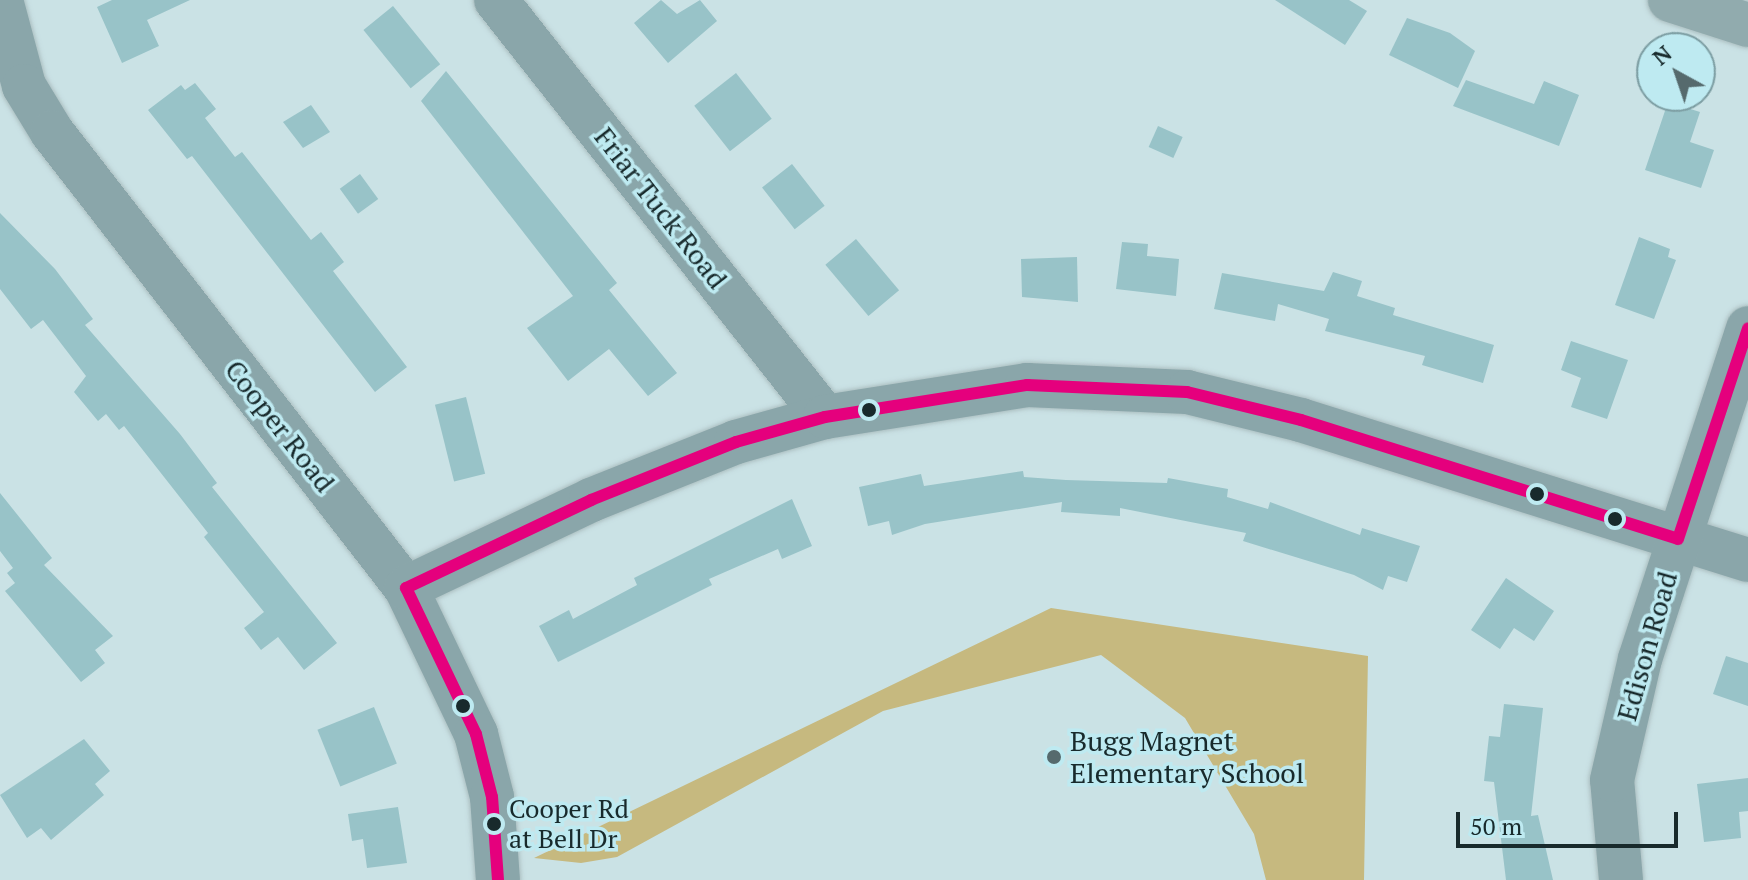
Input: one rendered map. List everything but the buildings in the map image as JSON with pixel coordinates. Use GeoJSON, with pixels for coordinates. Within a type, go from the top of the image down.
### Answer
{"type":"FeatureCollection","features":[{"type":"Feature","properties":{"kind":"main road"},"geometry":{"type":"LineString","coordinates":[[1670,0],[1748,25]]}},
{"type":"Feature","properties":{"kind":"street","name":"Cooper Road"},"geometry":{"type":"LineString","coordinates":[[1,0],[24,86],[52,132],[406,588],[476,734],[492,797],[498,880]]}},
{"type":"Feature","properties":{"kind":"street","name":"Friar Tuck Road"},"geometry":{"type":"LineString","coordinates":[[496,0],[825,417]]}},
{"type":"Feature","properties":{"kind":"street","name":"Edison Road"},"geometry":{"type":"LineString","coordinates":[[1621,880],[1612,780],[1678,539],[1748,328]]}},
{"type":"Feature","properties":{"kind":"street"},"geometry":{"type":"LineString","coordinates":[[406,588],[591,500],[736,442],[825,417],[1027,385],[1187,392],[1301,420],[1748,560]]}},
{"type":"Feature","properties":{"kind":"shaded area"},"geometry":{"type":"Polygon","coordinates":[[[1051,608],[1368,656],[1364,880],[1266,880],[1254,834],[1185,718],[1101,655],[883,711],[617,857],[581,863],[534,858],[1051,608]]]}},
{"type":"Feature","properties":{"kind":"transit line"},"geometry":{"type":"LineString","coordinates":[[498,880],[492,797],[476,734],[406,588],[591,500],[736,442],[825,417],[1027,385],[1187,392],[1301,420],[1678,539],[1748,328]]}},
{"type":"Feature","properties":{"kind":"place","name":"Bugg Magnet Elementary School"},"geometry":{"type":"Point","coordinates":[1054,757]}},
{"type":"Feature","properties":{"kind":"place","name":"Cooper Rd at Bell Dr"},"geometry":{"type":"Point","coordinates":[494,824]}}]}
